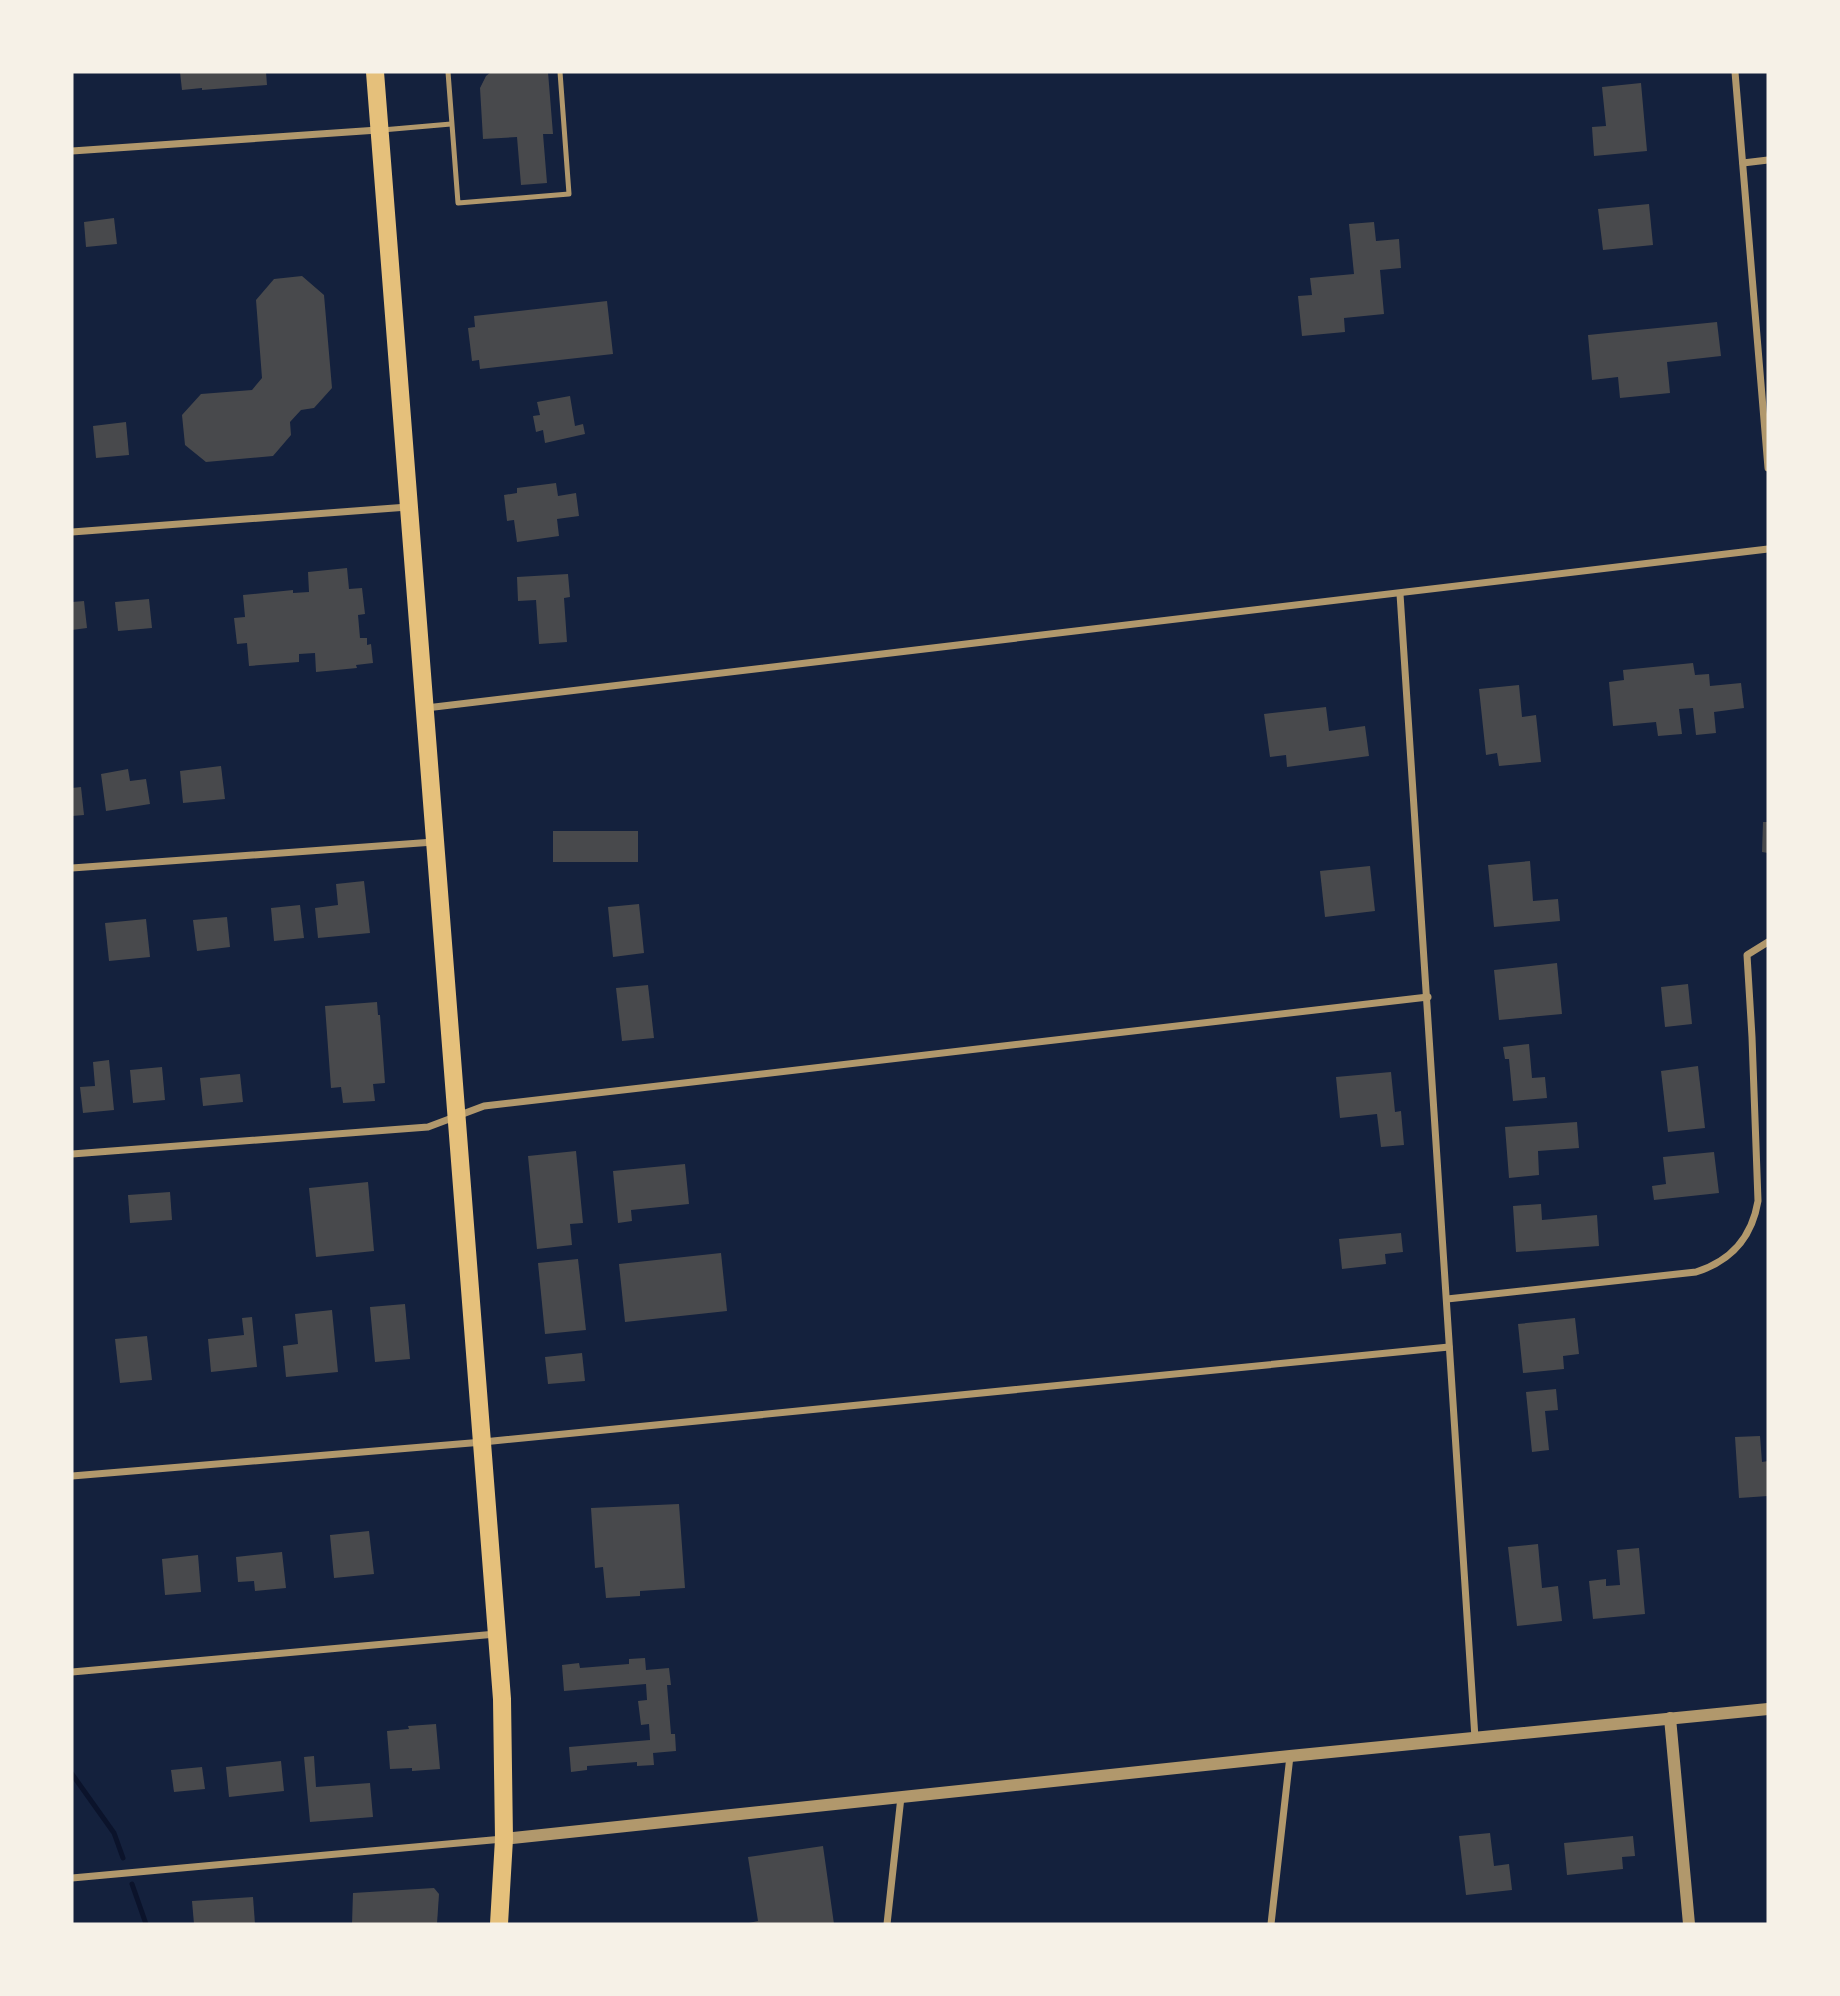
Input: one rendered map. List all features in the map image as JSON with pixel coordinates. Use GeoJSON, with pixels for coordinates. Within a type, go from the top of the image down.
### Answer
{"type":"FeatureCollection","features":[{"type":"Feature","properties":{"kind":"main road"},"geometry":{"type":"LineString","coordinates":[[374,72],[497,1634],[503,1723],[504,1839],[499,1924]]}},
{"type":"Feature","properties":{"kind":"street"},"geometry":{"type":"LineString","coordinates":[[1735,72],[1768,467]]}},
{"type":"Feature","properties":{"kind":"street"},"geometry":{"type":"LineString","coordinates":[[72,151],[379,130]]}},
{"type":"Feature","properties":{"kind":"street"},"geometry":{"type":"LineString","coordinates":[[1743,163],[1768,160]]}},
{"type":"Feature","properties":{"kind":"street"},"geometry":{"type":"LineString","coordinates":[[72,532],[408,507]]}},
{"type":"Feature","properties":{"kind":"street"},"geometry":{"type":"LineString","coordinates":[[425,709],[1768,549]]}},
{"type":"Feature","properties":{"kind":"street"},"geometry":{"type":"LineString","coordinates":[[1400,594],[1475,1738]]}},
{"type":"Feature","properties":{"kind":"street"},"geometry":{"type":"LineString","coordinates":[[72,868],[434,841]]}},
{"type":"Feature","properties":{"kind":"street"},"geometry":{"type":"LineString","coordinates":[[1447,1299],[1696,1272],[1720,1262],[1740,1245],[1752,1225],[1759,1189],[1747,955],[1768,942]]}},
{"type":"Feature","properties":{"kind":"street"},"geometry":{"type":"LineString","coordinates":[[72,1154],[428,1127],[484,1106],[1428,996]]}},
{"type":"Feature","properties":{"kind":"street"},"geometry":{"type":"LineString","coordinates":[[72,1476],[483,1442],[1449,1347]]}},
{"type":"Feature","properties":{"kind":"street"},"geometry":{"type":"LineString","coordinates":[[72,1672],[497,1634]]}},
{"type":"Feature","properties":{"kind":"street"},"geometry":{"type":"LineString","coordinates":[[72,1878],[504,1839],[1290,1756],[1768,1709]]}},
{"type":"Feature","properties":{"kind":"street"},"geometry":{"type":"LineString","coordinates":[[1670,1718],[1689,1924]]}},
{"type":"Feature","properties":{"kind":"street"},"geometry":{"type":"LineString","coordinates":[[1271,1924],[1290,1756]]}},
{"type":"Feature","properties":{"kind":"street"},"geometry":{"type":"LineString","coordinates":[[887,1924],[901,1797]]}},
{"type":"Feature","properties":{"kind":"lane"},"geometry":{"type":"LineString","coordinates":[[448,72],[458,203],[569,194],[560,72]]}},
{"type":"Feature","properties":{"kind":"lane"},"geometry":{"type":"LineString","coordinates":[[379,130],[452,124]]}},
{"type":"Feature","properties":{"kind":"building"},"geometry":{"type":"Polygon","coordinates":[[[180,72],[266,72],[267,85],[182,90],[180,72]]]}},
{"type":"Feature","properties":{"kind":"building"},"geometry":{"type":"Polygon","coordinates":[[[491,72],[548,72],[553,134],[543,134],[547,183],[521,185],[517,137],[483,139],[480,88],[491,72]]]}},
{"type":"Feature","properties":{"kind":"building"},"geometry":{"type":"Polygon","coordinates":[[[1641,83],[1647,151],[1594,156],[1592,127],[1606,126],[1602,87],[1641,83]]]}},
{"type":"Feature","properties":{"kind":"building"},"geometry":{"type":"Polygon","coordinates":[[[1649,204],[1653,245],[1603,250],[1598,209],[1649,204]]]}},
{"type":"Feature","properties":{"kind":"building"},"geometry":{"type":"Polygon","coordinates":[[[114,218],[117,244],[86,247],[84,222],[114,218]]]}},
{"type":"Feature","properties":{"kind":"building"},"geometry":{"type":"Polygon","coordinates":[[[1374,222],[1376,241],[1399,239],[1401,268],[1380,270],[1384,314],[1344,318],[1345,332],[1302,336],[1298,296],[1312,295],[1310,278],[1354,274],[1349,224],[1374,222]]]}},
{"type":"Feature","properties":{"kind":"building"},"geometry":{"type":"Polygon","coordinates":[[[302,276],[324,295],[332,388],[314,408],[301,410],[290,422],[291,435],[273,456],[206,462],[185,445],[182,415],[201,394],[252,390],[262,378],[256,300],[274,279],[302,276]]]}},
{"type":"Feature","properties":{"kind":"building"},"geometry":{"type":"Polygon","coordinates":[[[607,301],[613,354],[480,369],[479,360],[472,361],[468,328],[475,327],[474,316],[607,301]]]}},
{"type":"Feature","properties":{"kind":"building"},"geometry":{"type":"Polygon","coordinates":[[[1717,322],[1721,356],[1667,362],[1670,393],[1620,398],[1618,377],[1592,380],[1588,335],[1717,322]]]}},
{"type":"Feature","properties":{"kind":"building"},"geometry":{"type":"Polygon","coordinates":[[[570,396],[575,426],[583,424],[585,434],[545,443],[543,430],[536,432],[533,416],[540,415],[537,402],[570,396]]]}},
{"type":"Feature","properties":{"kind":"building"},"geometry":{"type":"Polygon","coordinates":[[[126,422],[129,455],[96,458],[93,426],[126,422]]]}},
{"type":"Feature","properties":{"kind":"building"},"geometry":{"type":"Polygon","coordinates":[[[556,483],[558,496],[576,493],[579,516],[557,519],[559,536],[517,542],[514,520],[507,521],[504,495],[517,493],[517,488],[556,483]]]}},
{"type":"Feature","properties":{"kind":"building"},"geometry":{"type":"Polygon","coordinates":[[[347,568],[349,589],[362,588],[365,614],[358,615],[360,638],[367,638],[367,645],[371,644],[373,663],[356,665],[357,668],[316,672],[315,653],[299,654],[299,662],[249,666],[247,643],[237,644],[234,618],[245,617],[243,595],[293,590],[293,593],[309,592],[308,572],[347,568]]]}},
{"type":"Feature","properties":{"kind":"building"},"geometry":{"type":"Polygon","coordinates":[[[568,574],[570,597],[564,598],[567,642],[539,644],[536,600],[518,601],[517,577],[568,574]]]}},
{"type":"Feature","properties":{"kind":"building"},"geometry":{"type":"Polygon","coordinates":[[[149,599],[152,628],[118,631],[115,602],[149,599]]]}},
{"type":"Feature","properties":{"kind":"building"},"geometry":{"type":"Polygon","coordinates":[[[84,601],[87,628],[72,630],[72,602],[84,601]]]}},
{"type":"Feature","properties":{"kind":"building"},"geometry":{"type":"Polygon","coordinates":[[[1693,663],[1695,675],[1709,674],[1710,686],[1741,683],[1744,708],[1714,712],[1716,733],[1696,735],[1693,708],[1679,709],[1682,734],[1658,736],[1656,722],[1613,726],[1609,682],[1624,680],[1623,670],[1693,663]]]}},
{"type":"Feature","properties":{"kind":"building"},"geometry":{"type":"Polygon","coordinates":[[[1519,685],[1522,717],[1536,715],[1541,762],[1499,766],[1497,753],[1486,755],[1479,689],[1519,685]]]}},
{"type":"Feature","properties":{"kind":"building"},"geometry":{"type":"Polygon","coordinates":[[[1326,707],[1329,731],[1365,726],[1369,756],[1287,767],[1286,755],[1270,757],[1264,714],[1326,707]]]}},
{"type":"Feature","properties":{"kind":"building"},"geometry":{"type":"Polygon","coordinates":[[[221,766],[225,799],[183,803],[180,771],[221,766]]]}},
{"type":"Feature","properties":{"kind":"building"},"geometry":{"type":"Polygon","coordinates":[[[128,769],[130,781],[146,779],[150,804],[106,811],[101,774],[128,769]]]}},
{"type":"Feature","properties":{"kind":"building"},"geometry":{"type":"Polygon","coordinates":[[[81,787],[84,815],[72,816],[72,788],[81,787]]]}},
{"type":"Feature","properties":{"kind":"building"},"geometry":{"type":"Polygon","coordinates":[[[1763,822],[1768,822],[1768,853],[1762,852],[1763,822]]]}},
{"type":"Feature","properties":{"kind":"building"},"geometry":{"type":"Polygon","coordinates":[[[553,831],[638,831],[638,862],[553,862],[553,831]]]}},
{"type":"Feature","properties":{"kind":"building"},"geometry":{"type":"Polygon","coordinates":[[[1530,861],[1533,901],[1558,899],[1560,921],[1494,927],[1488,865],[1530,861]]]}},
{"type":"Feature","properties":{"kind":"building"},"geometry":{"type":"Polygon","coordinates":[[[1370,866],[1375,911],[1325,917],[1320,871],[1370,866]]]}},
{"type":"Feature","properties":{"kind":"building"},"geometry":{"type":"Polygon","coordinates":[[[364,881],[370,933],[318,938],[315,908],[338,905],[336,884],[364,881]]]}},
{"type":"Feature","properties":{"kind":"building"},"geometry":{"type":"Polygon","coordinates":[[[639,904],[644,953],[613,957],[608,907],[639,904]]]}},
{"type":"Feature","properties":{"kind":"building"},"geometry":{"type":"Polygon","coordinates":[[[300,905],[304,938],[274,941],[271,908],[300,905]]]}},
{"type":"Feature","properties":{"kind":"building"},"geometry":{"type":"Polygon","coordinates":[[[227,917],[230,947],[197,951],[193,920],[227,917]]]}},
{"type":"Feature","properties":{"kind":"building"},"geometry":{"type":"Polygon","coordinates":[[[146,919],[150,957],[109,961],[105,923],[146,919]]]}},
{"type":"Feature","properties":{"kind":"building"},"geometry":{"type":"Polygon","coordinates":[[[1557,963],[1562,1014],[1499,1020],[1494,970],[1557,963]]]}},
{"type":"Feature","properties":{"kind":"building"},"geometry":{"type":"Polygon","coordinates":[[[1688,984],[1692,1024],[1665,1027],[1661,987],[1688,984]]]}},
{"type":"Feature","properties":{"kind":"building"},"geometry":{"type":"Polygon","coordinates":[[[648,985],[654,1038],[622,1041],[616,988],[648,985]]]}},
{"type":"Feature","properties":{"kind":"building"},"geometry":{"type":"Polygon","coordinates":[[[377,1002],[385,1083],[373,1084],[375,1101],[343,1103],[341,1087],[331,1088],[325,1006],[377,1002]]]}},
{"type":"Feature","properties":{"kind":"building"},"geometry":{"type":"Polygon","coordinates":[[[1529,1044],[1532,1078],[1545,1077],[1547,1098],[1513,1101],[1509,1059],[1505,1059],[1503,1047],[1529,1044]]]}},
{"type":"Feature","properties":{"kind":"building"},"geometry":{"type":"Polygon","coordinates":[[[109,1060],[114,1110],[83,1113],[80,1087],[95,1086],[93,1062],[109,1060]]]}},
{"type":"Feature","properties":{"kind":"building"},"geometry":{"type":"Polygon","coordinates":[[[1698,1066],[1705,1128],[1668,1132],[1661,1071],[1698,1066]]]}},
{"type":"Feature","properties":{"kind":"building"},"geometry":{"type":"Polygon","coordinates":[[[162,1067],[165,1100],[133,1103],[130,1070],[162,1067]]]}},
{"type":"Feature","properties":{"kind":"building"},"geometry":{"type":"Polygon","coordinates":[[[1391,1072],[1395,1112],[1401,1111],[1404,1145],[1381,1147],[1377,1114],[1340,1118],[1336,1077],[1391,1072]]]}},
{"type":"Feature","properties":{"kind":"building"},"geometry":{"type":"Polygon","coordinates":[[[240,1074],[243,1102],[203,1106],[200,1078],[240,1074]]]}},
{"type":"Feature","properties":{"kind":"building"},"geometry":{"type":"Polygon","coordinates":[[[1577,1122],[1579,1148],[1538,1151],[1539,1175],[1509,1178],[1505,1127],[1577,1122]]]}},
{"type":"Feature","properties":{"kind":"building"},"geometry":{"type":"Polygon","coordinates":[[[576,1151],[583,1223],[570,1224],[572,1245],[537,1249],[528,1156],[576,1151]]]}},
{"type":"Feature","properties":{"kind":"building"},"geometry":{"type":"Polygon","coordinates":[[[1714,1152],[1719,1193],[1654,1200],[1652,1186],[1666,1184],[1663,1157],[1714,1152]]]}},
{"type":"Feature","properties":{"kind":"building"},"geometry":{"type":"Polygon","coordinates":[[[685,1164],[689,1204],[631,1210],[632,1221],[618,1223],[613,1171],[685,1164]]]}},
{"type":"Feature","properties":{"kind":"building"},"geometry":{"type":"Polygon","coordinates":[[[368,1182],[374,1251],[316,1257],[309,1188],[368,1182]]]}},
{"type":"Feature","properties":{"kind":"building"},"geometry":{"type":"Polygon","coordinates":[[[170,1192],[172,1220],[130,1223],[128,1195],[170,1192]]]}},
{"type":"Feature","properties":{"kind":"building"},"geometry":{"type":"Polygon","coordinates":[[[1541,1204],[1542,1220],[1597,1215],[1599,1246],[1516,1252],[1513,1206],[1541,1204]]]}},
{"type":"Feature","properties":{"kind":"building"},"geometry":{"type":"Polygon","coordinates":[[[1401,1233],[1403,1252],[1385,1254],[1386,1264],[1342,1269],[1339,1239],[1401,1233]]]}},
{"type":"Feature","properties":{"kind":"building"},"geometry":{"type":"Polygon","coordinates":[[[721,1253],[727,1311],[625,1322],[619,1264],[721,1253]]]}},
{"type":"Feature","properties":{"kind":"building"},"geometry":{"type":"Polygon","coordinates":[[[578,1259],[586,1330],[545,1334],[538,1263],[578,1259]]]}},
{"type":"Feature","properties":{"kind":"building"},"geometry":{"type":"Polygon","coordinates":[[[405,1304],[410,1359],[375,1362],[370,1307],[405,1304]]]}},
{"type":"Feature","properties":{"kind":"building"},"geometry":{"type":"Polygon","coordinates":[[[332,1310],[338,1372],[286,1377],[283,1346],[298,1344],[295,1314],[332,1310]]]}},
{"type":"Feature","properties":{"kind":"building"},"geometry":{"type":"Polygon","coordinates":[[[252,1317],[257,1367],[211,1372],[208,1339],[244,1335],[242,1318],[252,1317]]]}},
{"type":"Feature","properties":{"kind":"building"},"geometry":{"type":"Polygon","coordinates":[[[1575,1318],[1579,1354],[1563,1356],[1564,1369],[1523,1373],[1518,1324],[1575,1318]]]}},
{"type":"Feature","properties":{"kind":"building"},"geometry":{"type":"Polygon","coordinates":[[[147,1336],[152,1380],[120,1383],[115,1339],[147,1336]]]}},
{"type":"Feature","properties":{"kind":"building"},"geometry":{"type":"Polygon","coordinates":[[[582,1353],[585,1381],[548,1384],[545,1357],[582,1353]]]}},
{"type":"Feature","properties":{"kind":"building"},"geometry":{"type":"Polygon","coordinates":[[[1556,1389],[1558,1410],[1545,1411],[1549,1450],[1532,1452],[1526,1392],[1556,1389]]]}},
{"type":"Feature","properties":{"kind":"building"},"geometry":{"type":"Polygon","coordinates":[[[1760,1436],[1762,1462],[1768,1461],[1768,1496],[1739,1498],[1735,1437],[1760,1436]]]}},
{"type":"Feature","properties":{"kind":"building"},"geometry":{"type":"Polygon","coordinates":[[[679,1504],[685,1588],[640,1591],[640,1596],[606,1598],[603,1567],[595,1568],[591,1508],[679,1504]]]}},
{"type":"Feature","properties":{"kind":"building"},"geometry":{"type":"Polygon","coordinates":[[[369,1531],[374,1574],[334,1578],[330,1535],[369,1531]]]}},
{"type":"Feature","properties":{"kind":"building"},"geometry":{"type":"Polygon","coordinates":[[[1538,1544],[1542,1588],[1558,1586],[1562,1621],[1517,1626],[1508,1547],[1538,1544]]]}},
{"type":"Feature","properties":{"kind":"building"},"geometry":{"type":"Polygon","coordinates":[[[1639,1548],[1645,1614],[1593,1619],[1589,1581],[1606,1579],[1606,1586],[1620,1585],[1617,1550],[1639,1548]]]}},
{"type":"Feature","properties":{"kind":"building"},"geometry":{"type":"Polygon","coordinates":[[[282,1552],[286,1588],[255,1591],[254,1581],[238,1582],[236,1557],[282,1552]]]}},
{"type":"Feature","properties":{"kind":"building"},"geometry":{"type":"Polygon","coordinates":[[[198,1555],[201,1592],[165,1595],[162,1559],[198,1555]]]}},
{"type":"Feature","properties":{"kind":"building"},"geometry":{"type":"Polygon","coordinates":[[[645,1658],[646,1670],[669,1668],[671,1685],[667,1685],[671,1734],[675,1734],[676,1751],[653,1753],[654,1765],[637,1766],[637,1762],[587,1766],[587,1770],[571,1772],[569,1747],[650,1740],[649,1724],[641,1725],[638,1701],[647,1700],[646,1684],[564,1691],[562,1665],[579,1663],[580,1668],[629,1664],[629,1659],[645,1658]]]}},
{"type":"Feature","properties":{"kind":"building"},"geometry":{"type":"Polygon","coordinates":[[[436,1724],[440,1769],[390,1769],[387,1731],[436,1724]]]}},
{"type":"Feature","properties":{"kind":"building"},"geometry":{"type":"Polygon","coordinates":[[[314,1756],[316,1787],[370,1783],[373,1817],[310,1822],[304,1757],[314,1756]]]}},
{"type":"Feature","properties":{"kind":"building"},"geometry":{"type":"Polygon","coordinates":[[[281,1761],[284,1791],[229,1797],[226,1767],[281,1761]]]}},
{"type":"Feature","properties":{"kind":"building"},"geometry":{"type":"Polygon","coordinates":[[[202,1767],[205,1789],[174,1792],[171,1770],[202,1767]]]}},
{"type":"Feature","properties":{"kind":"building"},"geometry":{"type":"Polygon","coordinates":[[[1490,1833],[1494,1866],[1509,1864],[1512,1890],[1466,1895],[1459,1836],[1490,1833]]]}},
{"type":"Feature","properties":{"kind":"building"},"geometry":{"type":"Polygon","coordinates":[[[1633,1836],[1635,1856],[1622,1857],[1623,1869],[1567,1875],[1564,1843],[1633,1836]]]}},
{"type":"Feature","properties":{"kind":"building"},"geometry":{"type":"Polygon","coordinates":[[[823,1846],[834,1924],[749,1924],[758,1921],[748,1857],[823,1846]]]}},
{"type":"Feature","properties":{"kind":"building"},"geometry":{"type":"Polygon","coordinates":[[[434,1888],[439,1894],[437,1924],[352,1924],[353,1893],[434,1888]]]}},
{"type":"Feature","properties":{"kind":"building"},"geometry":{"type":"Polygon","coordinates":[[[253,1897],[255,1924],[194,1924],[192,1901],[253,1897]]]}},
{"type":"Feature","properties":{"kind":"waterway"},"geometry":{"type":"LineString","coordinates":[[72,1774],[114,1833],[123,1858]]}},
{"type":"Feature","properties":{"kind":"waterway"},"geometry":{"type":"LineString","coordinates":[[132,1884],[146,1924]]}}]}
